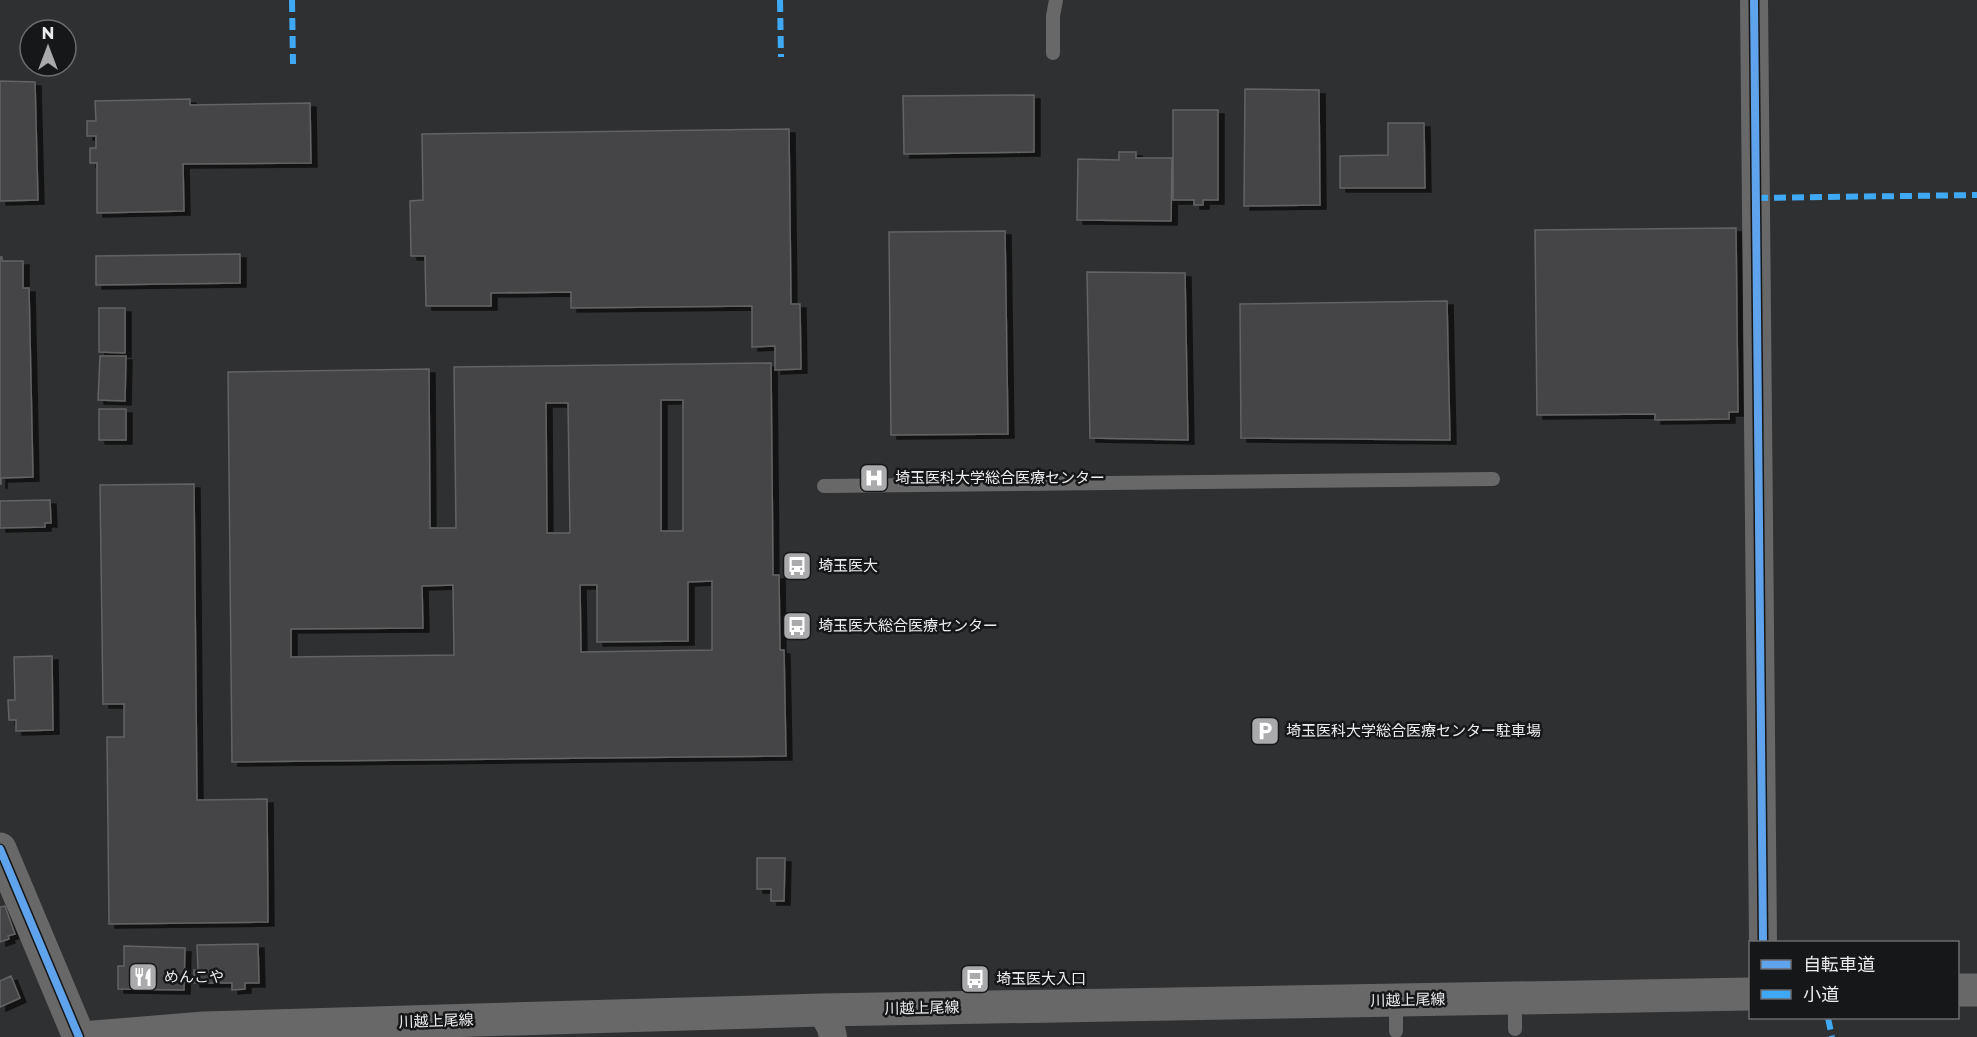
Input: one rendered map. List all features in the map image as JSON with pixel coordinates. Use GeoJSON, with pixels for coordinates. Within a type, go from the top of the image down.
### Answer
{"type":"FeatureCollection","features":[{"type":"Feature","properties":{"kind":"main road"},"geometry":{"type":"LineString","coordinates":[[1959,990],[1977,990]]}},
{"type":"Feature","properties":{"kind":"main road","name":"川越上尾線"},"geometry":{"type":"LineString","coordinates":[[94,1037],[204,1028],[827,1024],[1515,1014],[1749,994]]}},
{"type":"Feature","properties":{"kind":"street"},"geometry":{"type":"LineString","coordinates":[[1754,0],[1763,941]]}},
{"type":"Feature","properties":{"kind":"street"},"geometry":{"type":"LineString","coordinates":[[0,849],[79,1037]]}},
{"type":"Feature","properties":{"kind":"lane"},"geometry":{"type":"LineString","coordinates":[[1053,53],[1053,16],[1056,0]]}},
{"type":"Feature","properties":{"kind":"lane"},"geometry":{"type":"LineString","coordinates":[[824,486],[1493,479]]}},
{"type":"Feature","properties":{"kind":"building"},"geometry":{"type":"Polygon","coordinates":[[[0,81],[35,82],[38,200],[0,201],[0,81]]]}},
{"type":"Feature","properties":{"kind":"building"},"geometry":{"type":"Polygon","coordinates":[[[1245,89],[1319,90],[1320,205],[1244,206],[1245,89]]]}},
{"type":"Feature","properties":{"kind":"building"},"geometry":{"type":"Polygon","coordinates":[[[1034,95],[1034,152],[904,154],[903,96],[1034,95]]]}},
{"type":"Feature","properties":{"kind":"building"},"geometry":{"type":"Polygon","coordinates":[[[190,99],[190,105],[310,103],[311,163],[183,164],[184,211],[97,213],[97,163],[90,163],[90,148],[96,148],[96,136],[87,136],[87,121],[96,121],[95,101],[190,99]]]}},
{"type":"Feature","properties":{"kind":"building"},"geometry":{"type":"Polygon","coordinates":[[[1173,110],[1218,110],[1218,200],[1203,200],[1203,205],[1194,205],[1194,200],[1173,200],[1173,110]]]}},
{"type":"Feature","properties":{"kind":"building"},"geometry":{"type":"Polygon","coordinates":[[[1388,123],[1424,123],[1425,188],[1340,188],[1340,156],[1388,155],[1388,123]]]}},
{"type":"Feature","properties":{"kind":"building"},"geometry":{"type":"Polygon","coordinates":[[[789,129],[791,304],[800,304],[801,369],[775,370],[775,346],[752,347],[752,306],[571,308],[571,292],[491,293],[491,306],[426,306],[425,256],[411,256],[410,201],[423,200],[422,134],[789,129]]]}},
{"type":"Feature","properties":{"kind":"building"},"geometry":{"type":"Polygon","coordinates":[[[1119,152],[1136,152],[1136,158],[1172,158],[1171,221],[1077,220],[1078,159],[1119,160],[1119,152]]]}},
{"type":"Feature","properties":{"kind":"building"},"geometry":{"type":"Polygon","coordinates":[[[1736,228],[1738,412],[1729,412],[1729,419],[1655,420],[1655,414],[1537,415],[1535,230],[1736,228]]]}},
{"type":"Feature","properties":{"kind":"building"},"geometry":{"type":"Polygon","coordinates":[[[1005,231],[1008,434],[891,435],[889,232],[1005,231]]]}},
{"type":"Feature","properties":{"kind":"building"},"geometry":{"type":"Polygon","coordinates":[[[240,254],[240,283],[96,285],[96,256],[240,254]]]}},
{"type":"Feature","properties":{"kind":"building"},"geometry":{"type":"Polygon","coordinates":[[[0,257],[2,261],[23,261],[23,288],[29,288],[33,477],[1,478],[1,484],[0,484],[0,257]]]}},
{"type":"Feature","properties":{"kind":"building"},"geometry":{"type":"Polygon","coordinates":[[[1087,272],[1185,273],[1188,440],[1090,438],[1087,272]]]}},
{"type":"Feature","properties":{"kind":"building"},"geometry":{"type":"Polygon","coordinates":[[[1447,301],[1450,440],[1241,438],[1240,304],[1447,301]]]}},
{"type":"Feature","properties":{"kind":"building"},"geometry":{"type":"Polygon","coordinates":[[[99,308],[125,308],[125,353],[99,352],[99,308]]]}},
{"type":"Feature","properties":{"kind":"building"},"geometry":{"type":"Polygon","coordinates":[[[100,356],[126,356],[125,401],[98,400],[100,356]]]}},
{"type":"Feature","properties":{"kind":"building"},"geometry":{"type":"Polygon","coordinates":[[[771,363],[773,575],[779,575],[780,650],[784,650],[786,756],[232,762],[228,372],[429,369],[430,528],[456,528],[454,367],[771,363]],[[661,400],[661,531],[683,531],[683,400],[661,400]],[[546,403],[547,533],[570,533],[568,403],[546,403]],[[712,581],[688,582],[688,641],[597,642],[597,585],[580,585],[581,652],[712,650],[712,581]],[[453,585],[422,586],[423,628],[291,629],[291,657],[454,655],[453,585]]]}},
{"type":"Feature","properties":{"kind":"building"},"geometry":{"type":"Polygon","coordinates":[[[99,409],[126,409],[126,440],[99,440],[99,409]]]}},
{"type":"Feature","properties":{"kind":"building"},"geometry":{"type":"Polygon","coordinates":[[[194,484],[197,800],[267,799],[268,922],[109,924],[107,737],[124,737],[124,704],[103,704],[100,485],[194,484]]]}},
{"type":"Feature","properties":{"kind":"building"},"geometry":{"type":"Polygon","coordinates":[[[50,500],[51,523],[45,523],[45,527],[0,528],[0,501],[50,500]]]}},
{"type":"Feature","properties":{"kind":"building"},"geometry":{"type":"Polygon","coordinates":[[[52,656],[53,730],[16,731],[16,720],[9,720],[8,700],[15,700],[14,657],[52,656]]]}},
{"type":"Feature","properties":{"kind":"building"},"geometry":{"type":"Polygon","coordinates":[[[757,858],[785,858],[784,901],[771,901],[771,889],[757,889],[757,858]]]}},
{"type":"Feature","properties":{"kind":"building"},"geometry":{"type":"Polygon","coordinates":[[[5,906],[15,934],[0,942],[0,907],[5,906]]]}},
{"type":"Feature","properties":{"kind":"building"},"geometry":{"type":"Polygon","coordinates":[[[258,944],[259,983],[245,983],[245,989],[232,990],[232,983],[194,983],[194,970],[198,970],[197,945],[258,944]]]}},
{"type":"Feature","properties":{"kind":"building"},"geometry":{"type":"Polygon","coordinates":[[[124,946],[185,948],[184,990],[118,989],[118,966],[124,966],[124,946]]]}},
{"type":"Feature","properties":{"kind":"building"},"geometry":{"type":"Polygon","coordinates":[[[11,976],[20,998],[0,1007],[0,981],[11,976]]]}},
{"type":"Feature","properties":{"kind":"marked path"},"geometry":{"type":"LineString","coordinates":[[292,0],[293,64]]}},
{"type":"Feature","properties":{"kind":"marked path"},"geometry":{"type":"LineString","coordinates":[[780,0],[781,57]]}},
{"type":"Feature","properties":{"kind":"marked path"},"geometry":{"type":"LineString","coordinates":[[1756,198],[1977,195]]}},
{"type":"Feature","properties":{"kind":"marked path"},"geometry":{"type":"LineString","coordinates":[[1828,1019],[1832,1037]]}},
{"type":"Feature","properties":{"kind":"cycle path"},"geometry":{"type":"LineString","coordinates":[[1754,0],[1763,941]]}},
{"type":"Feature","properties":{"kind":"cycle path"},"geometry":{"type":"LineString","coordinates":[[0,849],[79,1037]]}},
{"type":"Feature","properties":{"kind":"place","name":"埼玉医科大学総合医療センター"},"geometry":{"type":"Point","coordinates":[874,478]}},
{"type":"Feature","properties":{"kind":"place","name":"埼玉医大"},"geometry":{"type":"Point","coordinates":[797,566]}},
{"type":"Feature","properties":{"kind":"place","name":"埼玉医大総合医療センター"},"geometry":{"type":"Point","coordinates":[797,626]}},
{"type":"Feature","properties":{"kind":"place","name":"埼玉医科大学総合医療センター駐車場"},"geometry":{"type":"Point","coordinates":[1265,731]}},
{"type":"Feature","properties":{"kind":"place","name":"めんこや"},"geometry":{"type":"Point","coordinates":[143,977]}},
{"type":"Feature","properties":{"kind":"place","name":"埼玉医大入口"},"geometry":{"type":"Point","coordinates":[975,979]}}]}
